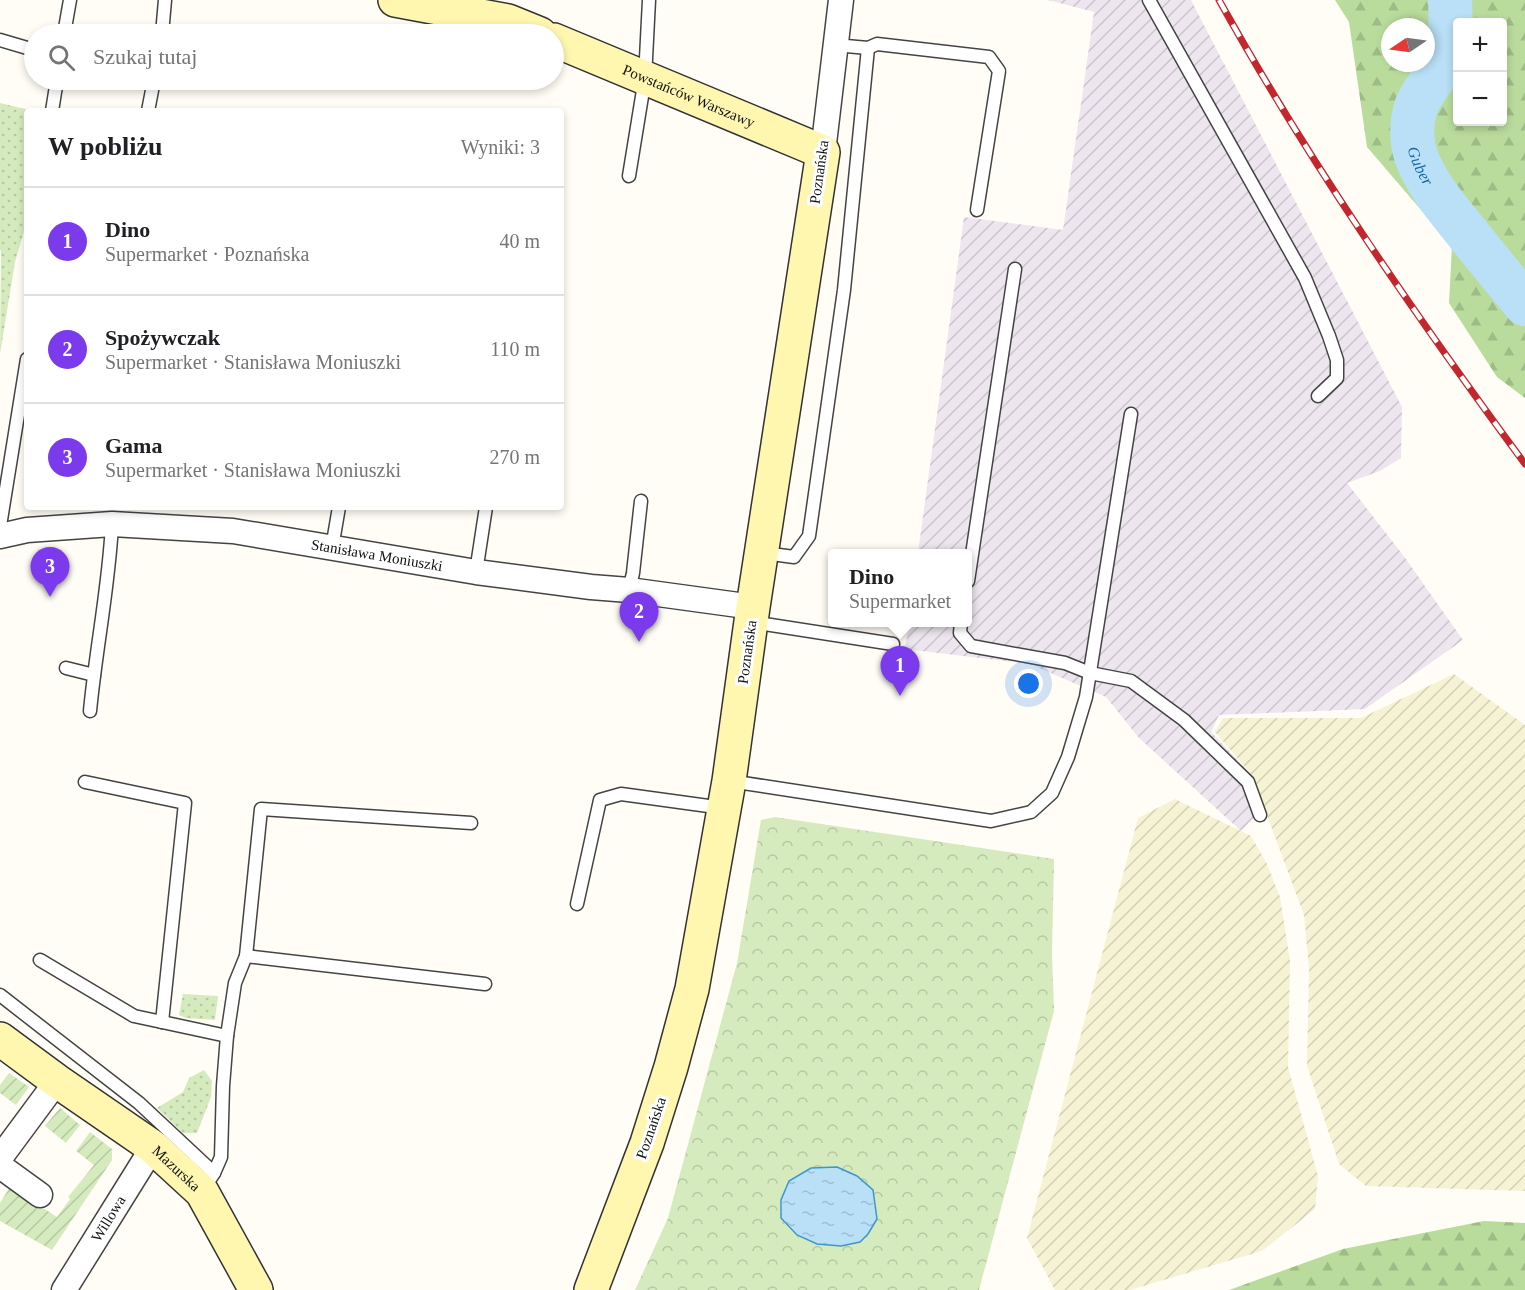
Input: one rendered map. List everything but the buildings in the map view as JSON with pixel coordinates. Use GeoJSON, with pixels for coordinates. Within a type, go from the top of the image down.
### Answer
{"type":"FeatureCollection","features":[{"type":"Feature","properties":{"kind":"street"},"geometry":{"type":"LineString","coordinates":[[400,0],[515,24]]}},
{"type":"Feature","properties":{"kind":"street","name":"Poznańska"},"geometry":{"type":"LineString","coordinates":[[591,1290],[646,1143],[671,1067],[692,989],[726,795],[823,152],[841,0]]}},
{"type":"Feature","properties":{"kind":"street","name":"Powstańców Warszawy"},"geometry":{"type":"LineString","coordinates":[[564,44],[823,152]]}},
{"type":"Feature","properties":{"kind":"street","name":"Stanisława Moniuszki"},"geometry":{"type":"LineString","coordinates":[[0,536],[27,531],[112,524],[233,531],[476,572],[629,590],[752,615]]}},
{"type":"Feature","properties":{"kind":"street","name":"Mazurska"},"geometry":{"type":"LineString","coordinates":[[0,1039],[153,1147],[208,1182],[256,1290]]}},
{"type":"Feature","properties":{"kind":"street"},"geometry":{"type":"LineString","coordinates":[[0,1158],[57,1081]]}},
{"type":"Feature","properties":{"kind":"street","name":"Willowa"},"geometry":{"type":"LineString","coordinates":[[64,1290],[153,1147]]}},
{"type":"Feature","properties":{"kind":"street"},"geometry":{"type":"LineString","coordinates":[[0,1166],[40,1195]]}},
{"type":"Feature","properties":{"kind":"lane"},"geometry":{"type":"LineString","coordinates":[[66,24],[70,0]]}},
{"type":"Feature","properties":{"kind":"lane"},"geometry":{"type":"LineString","coordinates":[[163,24],[165,0]]}},
{"type":"Feature","properties":{"kind":"lane"},"geometry":{"type":"LineString","coordinates":[[629,176],[645,78],[649,0]]}},
{"type":"Feature","properties":{"kind":"lane"},"geometry":{"type":"LineString","coordinates":[[1149,0],[1309,288],[1337,360],[1337,378],[1318,396]]}},
{"type":"Feature","properties":{"kind":"lane"},"geometry":{"type":"LineString","coordinates":[[0,40],[24,47]]}},
{"type":"Feature","properties":{"kind":"lane"},"geometry":{"type":"LineString","coordinates":[[835,45],[868,48],[877,44],[989,57],[999,71],[977,210]]}},
{"type":"Feature","properties":{"kind":"lane"},"geometry":{"type":"LineString","coordinates":[[761,552],[794,557],[809,536],[844,290],[868,48]]}},
{"type":"Feature","properties":{"kind":"lane"},"geometry":{"type":"LineString","coordinates":[[52,108],[55,90]]}},
{"type":"Feature","properties":{"kind":"lane"},"geometry":{"type":"LineString","coordinates":[[149,108],[152,90]]}},
{"type":"Feature","properties":{"kind":"lane"},"geometry":{"type":"LineString","coordinates":[[972,554],[1015,269]]}},
{"type":"Feature","properties":{"kind":"lane"},"geometry":{"type":"LineString","coordinates":[[0,526],[24,378]]}},
{"type":"Feature","properties":{"kind":"lane"},"geometry":{"type":"LineString","coordinates":[[578,904],[600,800],[621,794],[726,795],[991,821],[1031,812],[1052,793],[1068,757],[1086,696],[1131,414]]}},
{"type":"Feature","properties":{"kind":"lane"},"geometry":{"type":"LineString","coordinates":[[629,590],[641,501]]}},
{"type":"Feature","properties":{"kind":"lane"},"geometry":{"type":"LineString","coordinates":[[332,548],[338,510]]}},
{"type":"Feature","properties":{"kind":"lane"},"geometry":{"type":"LineString","coordinates":[[476,572],[486,510]]}},
{"type":"Feature","properties":{"kind":"lane"},"geometry":{"type":"LineString","coordinates":[[90,711],[111,557],[112,524]]}},
{"type":"Feature","properties":{"kind":"lane"},"geometry":{"type":"LineString","coordinates":[[752,615],[893,644]]}},
{"type":"Feature","properties":{"kind":"lane"},"geometry":{"type":"LineString","coordinates":[[961,627],[960,633],[970,646],[1065,663],[1090,673],[1131,681],[1184,720],[1248,782],[1260,815]]}},
{"type":"Feature","properties":{"kind":"lane"},"geometry":{"type":"LineString","coordinates":[[66,668],[94,675]]}},
{"type":"Feature","properties":{"kind":"lane"},"geometry":{"type":"LineString","coordinates":[[85,782],[185,803],[162,1022]]}},
{"type":"Feature","properties":{"kind":"lane"},"geometry":{"type":"LineString","coordinates":[[0,995],[139,1103],[208,1182],[221,1157],[227,1036],[235,983],[246,956],[261,809],[471,823]]}},
{"type":"Feature","properties":{"kind":"lane"},"geometry":{"type":"LineString","coordinates":[[246,956],[485,984]]}},
{"type":"Feature","properties":{"kind":"lane"},"geometry":{"type":"LineString","coordinates":[[40,960],[134,1016],[227,1036]]}},
{"type":"Feature","properties":{"kind":"shaded area"},"geometry":{"type":"Polygon","coordinates":[[[1048,0],[1191,0],[1402,407],[1401,458],[1380,471],[1347,483],[1403,555],[1463,640],[1365,709],[1219,715],[1211,732],[1252,775],[1264,807],[1241,831],[1139,738],[1106,697],[1030,664],[905,649],[908,627],[972,627],[972,549],[919,549],[964,217],[1063,230],[1094,12],[1048,0]]]}},
{"type":"Feature","properties":{"kind":"shaded area"},"geometry":{"type":"Polygon","coordinates":[[[1454,674],[1525,725],[1525,1191],[1366,1186],[1339,1164],[1307,1066],[1309,969],[1304,915],[1252,775],[1215,732],[1223,718],[1361,718],[1454,674]]]}},
{"type":"Feature","properties":{"kind":"shaded area"},"geometry":{"type":"Polygon","coordinates":[[[1175,799],[1251,836],[1267,864],[1280,897],[1290,961],[1288,1067],[1318,1176],[1315,1209],[1262,1251],[1130,1290],[1055,1290],[1027,1238],[1138,818],[1175,799]]]}},
{"type":"Feature","properties":{"kind":"green space"},"geometry":{"type":"Polygon","coordinates":[[[1335,0],[1525,0],[1525,398],[1497,377],[1449,303],[1452,246],[1367,147],[1349,22],[1335,0]]]}},
{"type":"Feature","properties":{"kind":"green space"},"geometry":{"type":"Polygon","coordinates":[[[0,103],[24,109],[24,231],[15,262],[0,354],[0,103]]]}},
{"type":"Feature","properties":{"kind":"green space"},"geometry":{"type":"Polygon","coordinates":[[[775,817],[1054,859],[1052,953],[1054,1011],[979,1290],[635,1290],[668,1218],[737,963],[761,820],[775,817]]]}},
{"type":"Feature","properties":{"kind":"green space"},"geometry":{"type":"Polygon","coordinates":[[[183,994],[218,996],[215,1020],[186,1018],[179,1015],[183,994]]]}},
{"type":"Feature","properties":{"kind":"green space"},"geometry":{"type":"Polygon","coordinates":[[[204,1070],[212,1081],[211,1097],[197,1133],[183,1133],[157,1108],[183,1092],[189,1078],[204,1070]]]}},
{"type":"Feature","properties":{"kind":"green space"},"geometry":{"type":"Polygon","coordinates":[[[9,1073],[29,1087],[16,1105],[0,1093],[0,1085],[9,1073]]]}},
{"type":"Feature","properties":{"kind":"green space"},"geometry":{"type":"Polygon","coordinates":[[[60,1108],[80,1125],[66,1143],[45,1126],[60,1108]]]}},
{"type":"Feature","properties":{"kind":"green space"},"geometry":{"type":"Polygon","coordinates":[[[90,1132],[112,1149],[112,1160],[52,1250],[0,1221],[0,1203],[10,1187],[57,1217],[70,1199],[68,1197],[94,1165],[76,1151],[90,1132]]]}},
{"type":"Feature","properties":{"kind":"green space"},"geometry":{"type":"Polygon","coordinates":[[[1484,1221],[1525,1223],[1525,1290],[1229,1290],[1343,1249],[1484,1221]]]}},
{"type":"Feature","properties":{"kind":"water"},"geometry":{"type":"Polygon","coordinates":[[[837,1167],[857,1176],[873,1190],[877,1219],[860,1242],[841,1246],[817,1244],[797,1235],[781,1218],[781,1200],[789,1181],[811,1168],[837,1167]]]}},
{"type":"Feature","properties":{"kind":"waterway","name":"Guber"},"geometry":{"type":"LineString","coordinates":[[1450,0],[1447,52],[1416,107],[1412,125],[1414,150],[1438,197],[1525,304]]}},
{"type":"Feature","properties":{"kind":"waterway"},"geometry":{"type":"LineString","coordinates":[[1453,235],[1463,229]]}},
{"type":"Feature","properties":{"kind":"railway"},"geometry":{"type":"LineString","coordinates":[[1219,0],[1289,120],[1364,237],[1525,464]]}},
{"type":"Feature","properties":{"kind":"place","name":"Gama"},"geometry":{"type":"Point","coordinates":[50,597]}},
{"type":"Feature","properties":{"kind":"place","name":"Spożywczak"},"geometry":{"type":"Point","coordinates":[639,642]}},
{"type":"Feature","properties":{"kind":"place","name":"Dino"},"geometry":{"type":"Point","coordinates":[900,696]}}]}
